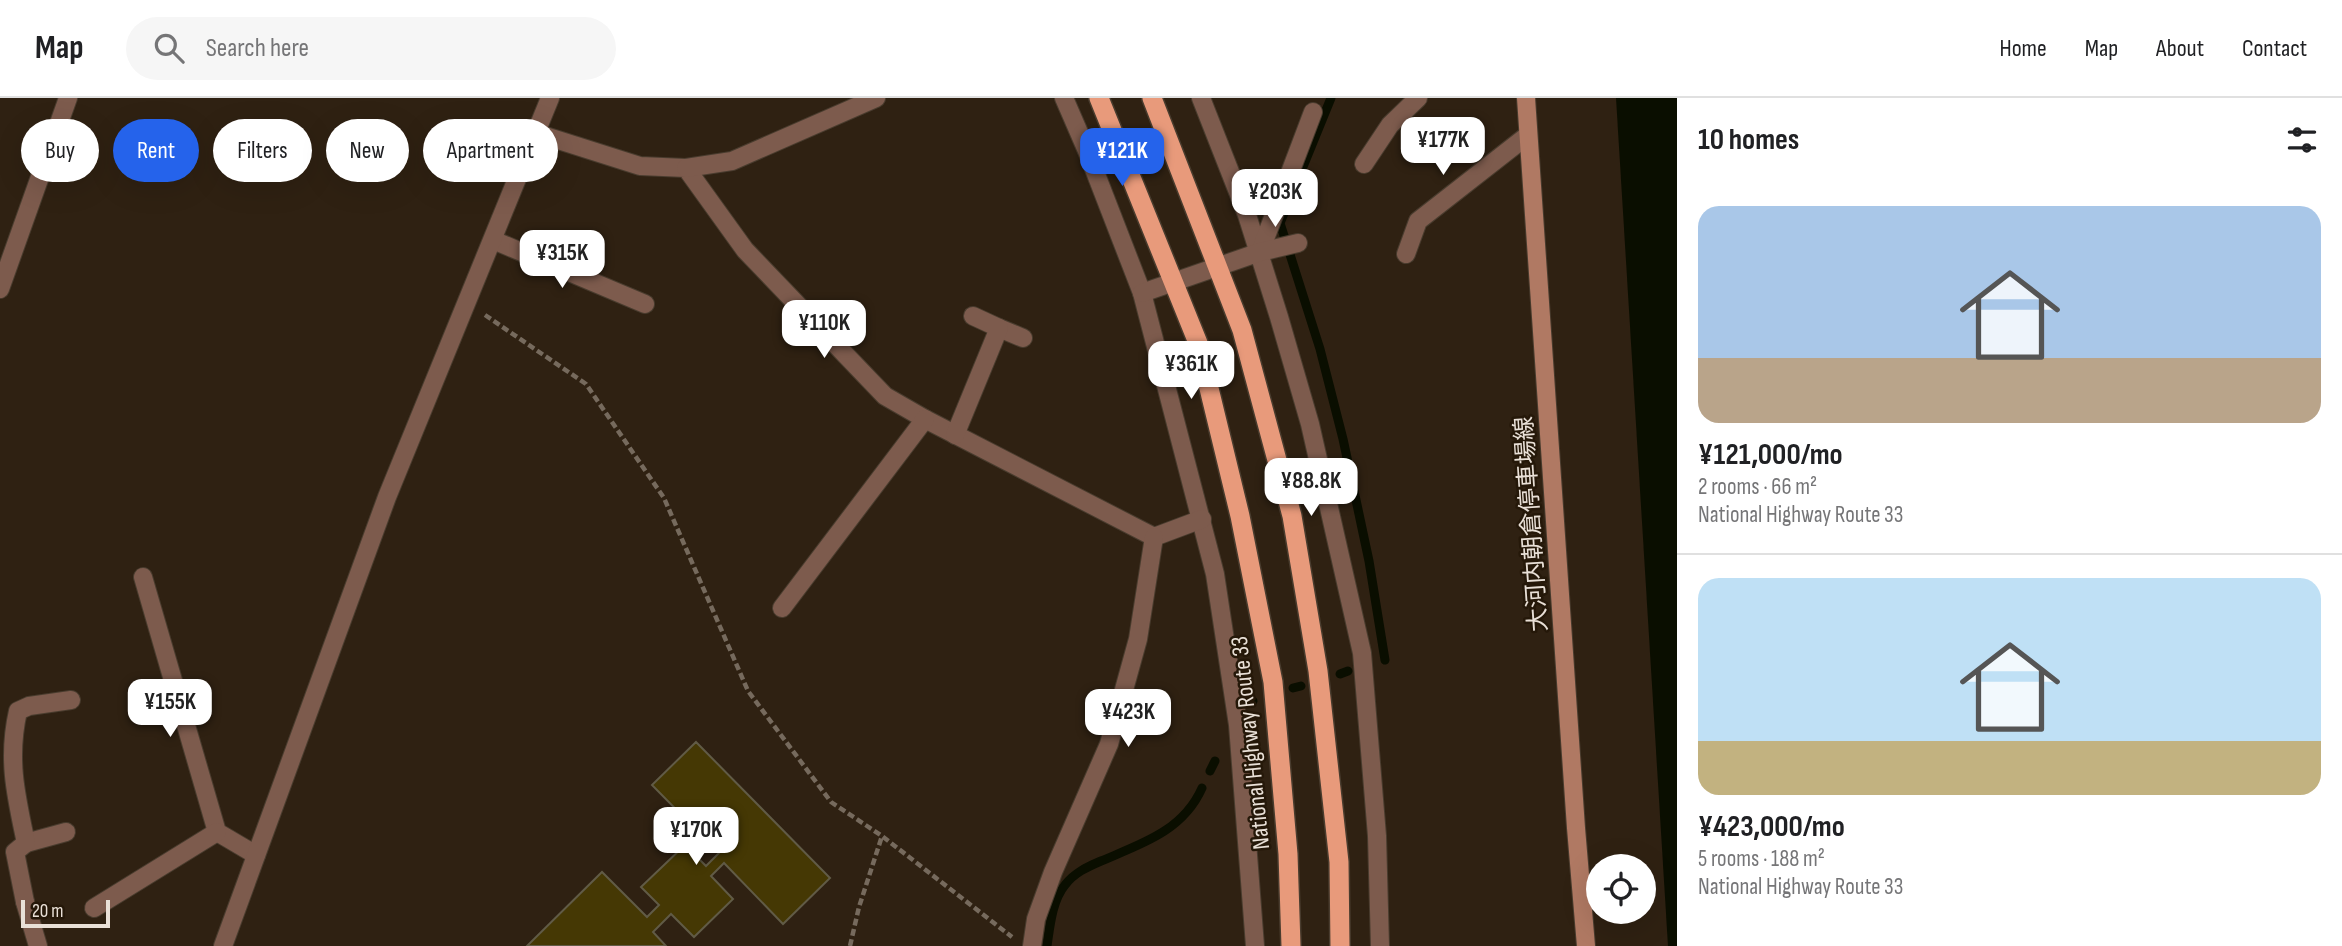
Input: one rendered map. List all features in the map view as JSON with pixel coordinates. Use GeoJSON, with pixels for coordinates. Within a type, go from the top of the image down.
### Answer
{"type":"FeatureCollection","features":[{"type":"Feature","properties":{"kind":"highway","name":"National Highway Route 33"},"geometry":{"type":"LineString","coordinates":[[1099,98],[1198,343],[1240,516],[1273,682],[1292,946]]}},
{"type":"Feature","properties":{"kind":"highway"},"geometry":{"type":"LineString","coordinates":[[1152,98],[1242,330],[1292,516],[1320,685],[1339,862],[1340,946]]}},
{"type":"Feature","properties":{"kind":"main road","name":"大河内朝倉停車場線"},"geometry":{"type":"LineString","coordinates":[[1526,98],[1586,946]]}},
{"type":"Feature","properties":{"kind":"street"},"geometry":{"type":"LineString","coordinates":[[0,289],[68,98]]}},
{"type":"Feature","properties":{"kind":"street"},"geometry":{"type":"LineString","coordinates":[[542,119],[550,98]]}},
{"type":"Feature","properties":{"kind":"street"},"geometry":{"type":"LineString","coordinates":[[558,140],[640,166],[686,167],[732,161],[876,98]]}},
{"type":"Feature","properties":{"kind":"street"},"geometry":{"type":"LineString","coordinates":[[1064,98],[1142,293],[1215,574],[1238,725],[1255,946]]}},
{"type":"Feature","properties":{"kind":"street"},"geometry":{"type":"LineString","coordinates":[[1201,98],[1260,252],[1310,424],[1362,653],[1377,836],[1380,946]]}},
{"type":"Feature","properties":{"kind":"street"},"geometry":{"type":"LineString","coordinates":[[1364,164],[1390,125],[1418,98]]}},
{"type":"Feature","properties":{"kind":"street"},"geometry":{"type":"LineString","coordinates":[[1260,252],[1313,112]]}},
{"type":"Feature","properties":{"kind":"street"},"geometry":{"type":"LineString","coordinates":[[1406,254],[1418,221],[1528,135]]}},
{"type":"Feature","properties":{"kind":"street"},"geometry":{"type":"LineString","coordinates":[[686,167],[745,250],[885,396],[1154,537],[1202,519]]}},
{"type":"Feature","properties":{"kind":"street"},"geometry":{"type":"LineString","coordinates":[[223,946],[387,497],[516,182]]}},
{"type":"Feature","properties":{"kind":"street"},"geometry":{"type":"LineString","coordinates":[[493,240],[645,304]]}},
{"type":"Feature","properties":{"kind":"street"},"geometry":{"type":"LineString","coordinates":[[1142,293],[1260,252],[1298,243]]}},
{"type":"Feature","properties":{"kind":"street"},"geometry":{"type":"LineString","coordinates":[[973,316],[1023,338]]}},
{"type":"Feature","properties":{"kind":"street"},"geometry":{"type":"LineString","coordinates":[[955,435],[999,328]]}},
{"type":"Feature","properties":{"kind":"street"},"geometry":{"type":"LineString","coordinates":[[782,608],[925,419]]}},
{"type":"Feature","properties":{"kind":"street"},"geometry":{"type":"LineString","coordinates":[[1037,944],[1036,919],[1053,872],[1109,744],[1138,639],[1154,537]]}},
{"type":"Feature","properties":{"kind":"street"},"geometry":{"type":"LineString","coordinates":[[143,577],[217,832],[256,855]]}},
{"type":"Feature","properties":{"kind":"street"},"geometry":{"type":"LineString","coordinates":[[26,842],[6,775],[18,711],[29,706],[71,700]]}},
{"type":"Feature","properties":{"kind":"street"},"geometry":{"type":"LineString","coordinates":[[38,946],[25,902],[15,852],[26,842],[66,832]]}},
{"type":"Feature","properties":{"kind":"street"},"geometry":{"type":"LineString","coordinates":[[94,908],[217,832]]}},
{"type":"Feature","properties":{"kind":"path"},"geometry":{"type":"LineString","coordinates":[[467,302],[586,384],[664,498],[748,691],[831,802],[882,836],[1013,938]]}},
{"type":"Feature","properties":{"kind":"path"},"geometry":{"type":"LineString","coordinates":[[850,946],[859,907],[882,836]]}},
{"type":"Feature","properties":{"kind":"shaded area"},"geometry":{"type":"Polygon","coordinates":[[[1616,98],[1677,98],[1677,946],[1668,946],[1616,98]]]}},
{"type":"Feature","properties":{"kind":"building"},"geometry":{"type":"Polygon","coordinates":[[[696,742],[830,878],[783,924],[724,863],[711,876],[733,899],[694,937],[671,914],[653,932],[666,946],[527,946],[602,872],[647,917],[659,905],[641,887],[685,845],[706,866],[719,853],[652,785],[696,742]]]}},
{"type":"Feature","properties":{"kind":"waterway"},"geometry":{"type":"LineString","coordinates":[[1331,98],[1280,223],[1320,349],[1343,439],[1369,561],[1385,660]]}},
{"type":"Feature","properties":{"kind":"waterway"},"geometry":{"type":"LineString","coordinates":[[1340,674],[1348,671]]}},
{"type":"Feature","properties":{"kind":"waterway"},"geometry":{"type":"LineString","coordinates":[[1293,688],[1301,686]]}},
{"type":"Feature","properties":{"kind":"waterway"},"geometry":{"type":"LineString","coordinates":[[1246,703],[1253,701]]}},
{"type":"Feature","properties":{"kind":"waterway"},"geometry":{"type":"LineString","coordinates":[[1210,771],[1215,761]]}},
{"type":"Feature","properties":{"kind":"waterway"},"geometry":{"type":"LineString","coordinates":[[1047,946],[1054,906],[1069,881],[1086,868],[1146,842],[1172,826],[1194,803],[1202,788]]}}]}
